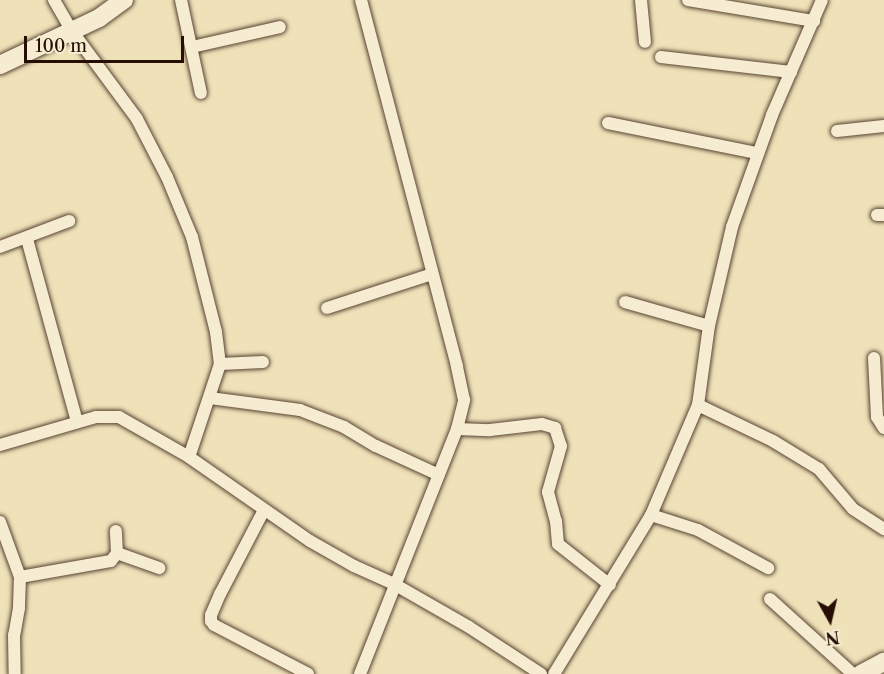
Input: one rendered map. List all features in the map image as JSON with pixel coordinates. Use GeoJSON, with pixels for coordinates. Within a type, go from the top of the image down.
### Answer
{"type":"FeatureCollection","features":[{"type":"Feature","properties":{"kind":"main road"},"geometry":{"type":"LineString","coordinates":[[0,64],[72,31],[124,0]]}},
{"type":"Feature","properties":{"kind":"main road"},"geometry":{"type":"LineString","coordinates":[[861,674],[884,662]]}},
{"type":"Feature","properties":{"kind":"street"},"geometry":{"type":"LineString","coordinates":[[54,0],[72,31],[137,119],[167,177],[192,237],[216,332],[220,364],[189,457]]}},
{"type":"Feature","properties":{"kind":"street"},"geometry":{"type":"LineString","coordinates":[[181,0],[201,93]]}},
{"type":"Feature","properties":{"kind":"street"},"geometry":{"type":"LineString","coordinates":[[360,674],[457,429],[464,400],[361,0]]}},
{"type":"Feature","properties":{"kind":"street"},"geometry":{"type":"LineString","coordinates":[[640,0],[645,42]]}},
{"type":"Feature","properties":{"kind":"street"},"geometry":{"type":"LineString","coordinates":[[688,0],[814,21]]}},
{"type":"Feature","properties":{"kind":"street"},"geometry":{"type":"LineString","coordinates":[[554,674],[651,515],[698,405],[709,327],[732,227],[757,153],[822,0]]}},
{"type":"Feature","properties":{"kind":"street"},"geometry":{"type":"LineString","coordinates":[[192,47],[280,27]]}},
{"type":"Feature","properties":{"kind":"street"},"geometry":{"type":"LineString","coordinates":[[661,57],[791,72]]}},
{"type":"Feature","properties":{"kind":"street"},"geometry":{"type":"LineString","coordinates":[[608,123],[757,153]]}},
{"type":"Feature","properties":{"kind":"street"},"geometry":{"type":"LineString","coordinates":[[837,130],[884,126]]}},
{"type":"Feature","properties":{"kind":"street"},"geometry":{"type":"LineString","coordinates":[[0,247],[69,221]]}},
{"type":"Feature","properties":{"kind":"street"},"geometry":{"type":"LineString","coordinates":[[27,238],[77,422]]}},
{"type":"Feature","properties":{"kind":"street"},"geometry":{"type":"LineString","coordinates":[[327,308],[432,274]]}},
{"type":"Feature","properties":{"kind":"street"},"geometry":{"type":"LineString","coordinates":[[625,302],[709,327]]}},
{"type":"Feature","properties":{"kind":"street"},"geometry":{"type":"LineString","coordinates":[[874,358],[877,417],[884,428]]}},
{"type":"Feature","properties":{"kind":"street"},"geometry":{"type":"LineString","coordinates":[[220,364],[263,362]]}},
{"type":"Feature","properties":{"kind":"street"},"geometry":{"type":"LineString","coordinates":[[210,398],[300,410],[344,427],[376,446],[439,474]]}},
{"type":"Feature","properties":{"kind":"street"},"geometry":{"type":"LineString","coordinates":[[698,405],[773,441],[819,469],[853,509],[884,529]]}},
{"type":"Feature","properties":{"kind":"street"},"geometry":{"type":"LineString","coordinates":[[0,445],[77,422],[103,416],[119,417],[189,457],[264,510],[354,566],[394,584],[469,627],[541,674]]}},
{"type":"Feature","properties":{"kind":"street"},"geometry":{"type":"LineString","coordinates":[[457,429],[490,430],[542,424],[555,428],[561,446],[548,492],[556,521],[558,544],[610,585]]}},
{"type":"Feature","properties":{"kind":"street"},"geometry":{"type":"LineString","coordinates":[[264,510],[220,594],[211,615],[211,621],[214,625],[308,674]]}},
{"type":"Feature","properties":{"kind":"street"},"geometry":{"type":"LineString","coordinates":[[651,515],[704,533],[768,568]]}},
{"type":"Feature","properties":{"kind":"street"},"geometry":{"type":"LineString","coordinates":[[0,522],[20,577],[20,608],[14,635],[15,674]]}},
{"type":"Feature","properties":{"kind":"street"},"geometry":{"type":"LineString","coordinates":[[20,577],[111,561],[117,554],[116,531]]}},
{"type":"Feature","properties":{"kind":"street"},"geometry":{"type":"LineString","coordinates":[[117,554],[159,567]]}},
{"type":"Feature","properties":{"kind":"street"},"geometry":{"type":"LineString","coordinates":[[770,599],[853,674]]}}]}
